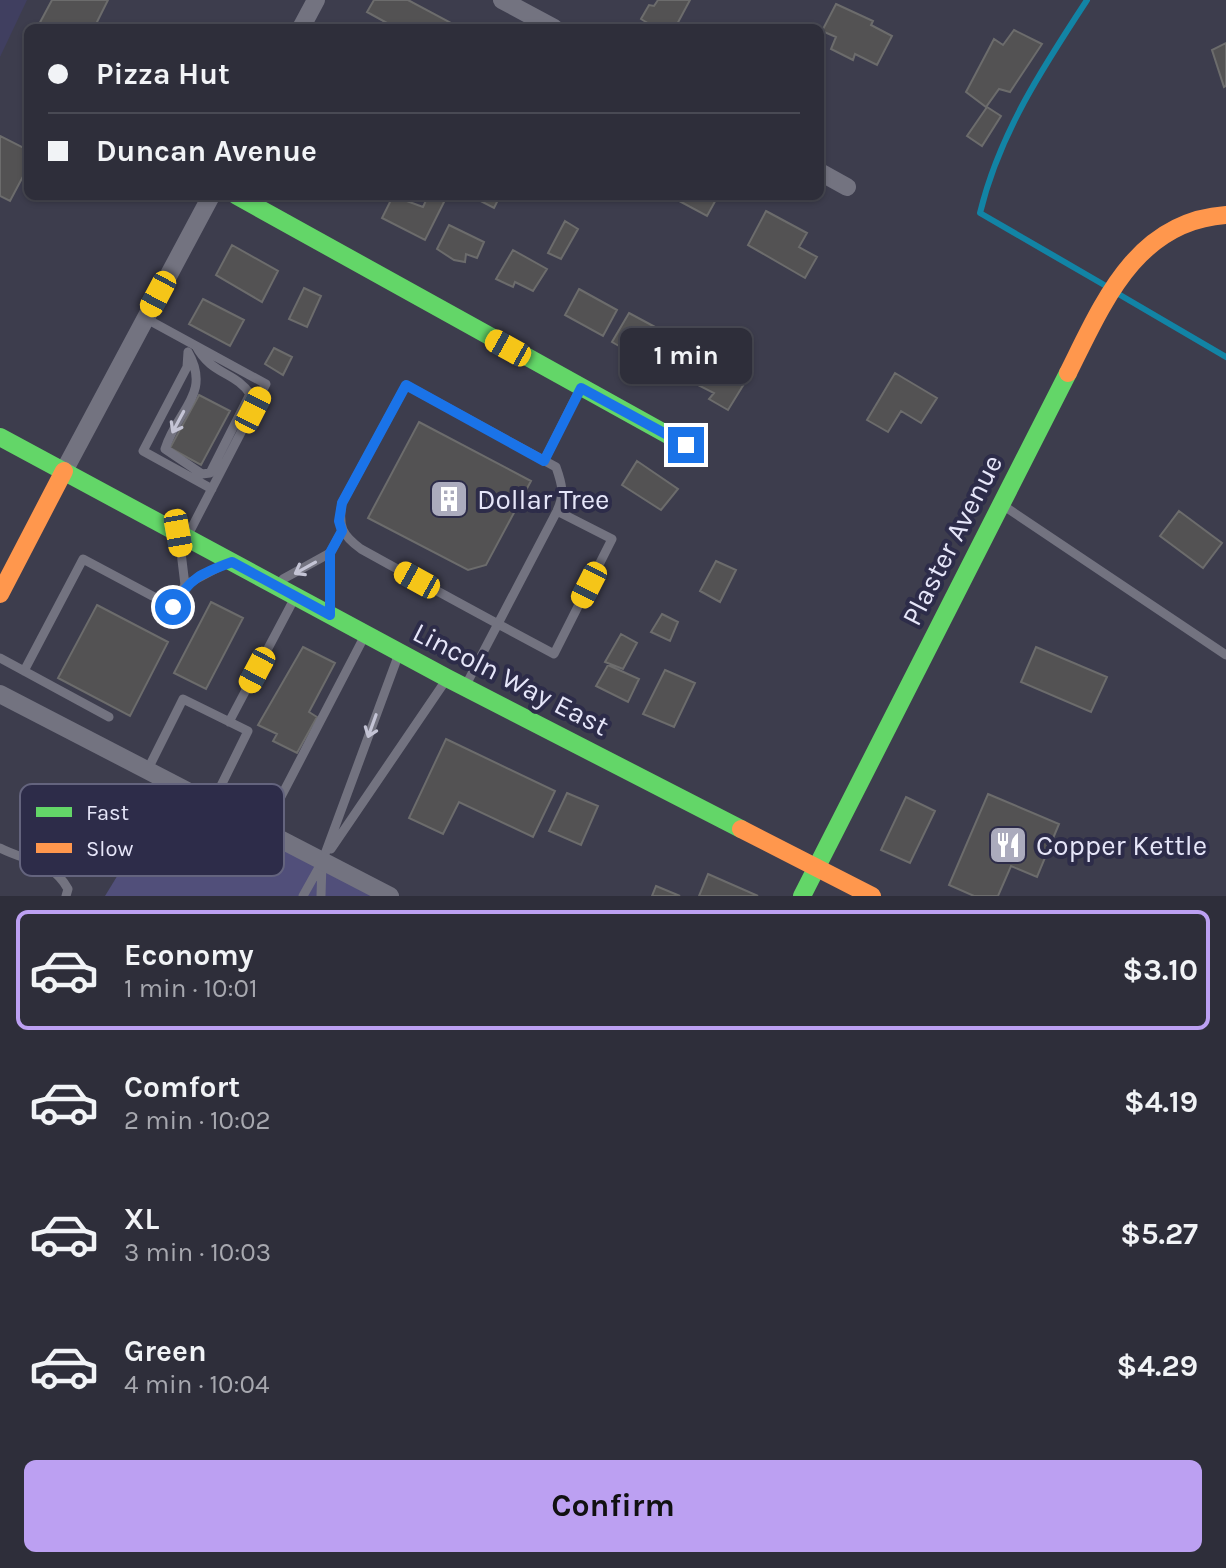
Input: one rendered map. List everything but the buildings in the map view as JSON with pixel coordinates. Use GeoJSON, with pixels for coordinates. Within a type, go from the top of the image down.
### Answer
{"type":"FeatureCollection","features":[{"type":"Feature","properties":{"kind":"main road"},"geometry":{"type":"LineString","coordinates":[[244,200],[686,445]]}},
{"type":"Feature","properties":{"kind":"main road","name":"Plaster Avenue"},"geometry":{"type":"LineString","coordinates":[[802,896],[1113,284],[1142,253],[1175,226],[1226,215]]}},
{"type":"Feature","properties":{"kind":"main road","name":"Lincoln Way East"},"geometry":{"type":"LineString","coordinates":[[0,437],[465,688],[872,896]]}},
{"type":"Feature","properties":{"kind":"main road"},"geometry":{"type":"LineString","coordinates":[[0,594],[64,471]]}},
{"type":"Feature","properties":{"kind":"street"},"geometry":{"type":"LineString","coordinates":[[303,24],[316,0]]}},
{"type":"Feature","properties":{"kind":"street"},"geometry":{"type":"LineString","coordinates":[[502,0],[547,24]]}},
{"type":"Feature","properties":{"kind":"street"},"geometry":{"type":"LineString","coordinates":[[824,174],[847,187]]}},
{"type":"Feature","properties":{"kind":"street"},"geometry":{"type":"LineString","coordinates":[[64,471],[209,200]]}},
{"type":"Feature","properties":{"kind":"street"},"geometry":{"type":"LineString","coordinates":[[0,694],[173,784]]}},
{"type":"Feature","properties":{"kind":"street"},"geometry":{"type":"LineString","coordinates":[[284,842],[390,896]]}},
{"type":"Feature","properties":{"kind":"lane"},"geometry":{"type":"LineString","coordinates":[[145,318],[184,340],[205,363],[245,386],[250,394],[210,473],[202,474],[165,449],[198,384],[199,371],[192,349]]}},
{"type":"Feature","properties":{"kind":"lane"},"geometry":{"type":"LineString","coordinates":[[192,349],[187,367],[143,451],[212,489]]}},
{"type":"Feature","properties":{"kind":"lane"},"geometry":{"type":"LineString","coordinates":[[185,585],[182,535],[212,489],[266,384],[192,349]]}},
{"type":"Feature","properties":{"kind":"lane"},"geometry":{"type":"LineString","coordinates":[[465,688],[498,624],[557,511],[563,486],[556,467],[406,385],[342,503],[339,521],[342,531],[361,549],[498,624],[554,654],[612,539],[557,511]]}},
{"type":"Feature","properties":{"kind":"lane"},"geometry":{"type":"LineString","coordinates":[[544,461],[581,388]]}},
{"type":"Feature","properties":{"kind":"lane"},"geometry":{"type":"LineString","coordinates":[[1002,504],[1226,655]]}},
{"type":"Feature","properties":{"kind":"lane"},"geometry":{"type":"LineString","coordinates":[[330,615],[330,553],[342,531]]}},
{"type":"Feature","properties":{"kind":"lane"},"geometry":{"type":"LineString","coordinates":[[273,584],[330,553]]}},
{"type":"Feature","properties":{"kind":"lane"},"geometry":{"type":"LineString","coordinates":[[24,671],[83,559],[173,607],[185,585],[204,572],[232,562]]}},
{"type":"Feature","properties":{"kind":"lane"},"geometry":{"type":"LineString","coordinates":[[229,722],[296,597]]}},
{"type":"Feature","properties":{"kind":"lane"},"geometry":{"type":"LineString","coordinates":[[284,791],[366,634]]}},
{"type":"Feature","properties":{"kind":"lane"},"geometry":{"type":"LineString","coordinates":[[321,896],[322,862],[399,653]]}},
{"type":"Feature","properties":{"kind":"lane"},"geometry":{"type":"LineString","coordinates":[[0,658],[109,717]]}},
{"type":"Feature","properties":{"kind":"lane"},"geometry":{"type":"LineString","coordinates":[[303,896],[322,862],[447,678]]}},
{"type":"Feature","properties":{"kind":"lane"},"geometry":{"type":"LineString","coordinates":[[147,771],[183,699],[248,731],[222,784]]}},
{"type":"Feature","properties":{"kind":"lane"},"geometry":{"type":"LineString","coordinates":[[0,848],[20,857]]}},
{"type":"Feature","properties":{"kind":"lane"},"geometry":{"type":"LineString","coordinates":[[60,876],[68,889],[66,896]]}},
{"type":"Feature","properties":{"kind":"shaded area"},"geometry":{"type":"Polygon","coordinates":[[[0,0],[27,0],[0,57],[0,0]]]}},
{"type":"Feature","properties":{"kind":"shaded area"},"geometry":{"type":"Polygon","coordinates":[[[284,849],[372,896],[105,896],[117,876],[284,876],[284,849]]]}},
{"type":"Feature","properties":{"kind":"waterway"},"geometry":{"type":"LineString","coordinates":[[1087,0],[1024,102],[999,156],[980,213],[1106,286]]}},
{"type":"Feature","properties":{"kind":"waterway"},"geometry":{"type":"LineString","coordinates":[[1115,292],[1226,357]]}},
{"type":"Feature","properties":{"kind":"traffic: fast"},"geometry":{"type":"LineString","coordinates":[[244,200],[686,445]]}},
{"type":"Feature","properties":{"kind":"traffic: fast"},"geometry":{"type":"LineString","coordinates":[[802,896],[1068,373]]}},
{"type":"Feature","properties":{"kind":"traffic: fast"},"geometry":{"type":"LineString","coordinates":[[0,437],[447,678],[741,829]]}},
{"type":"Feature","properties":{"kind":"traffic: slow"},"geometry":{"type":"LineString","coordinates":[[1068,373],[1110,294],[1126,270],[1146,249],[1168,232],[1195,221],[1226,215]]}},
{"type":"Feature","properties":{"kind":"traffic: slow"},"geometry":{"type":"LineString","coordinates":[[0,594],[64,471]]}},
{"type":"Feature","properties":{"kind":"traffic: slow"},"geometry":{"type":"LineString","coordinates":[[741,829],[872,896]]}},
{"type":"Feature","properties":{"kind":"place","name":"Dollar Tree"},"geometry":{"type":"Point","coordinates":[449,499]}},
{"type":"Feature","properties":{"kind":"place","name":"Copper Kettle"},"geometry":{"type":"Point","coordinates":[1008,845]}},
{"type":"Feature","properties":{"kind":"route"},"geometry":{"type":"LineString","coordinates":[[173,607],[185,585],[204,572],[232,562],[330,615],[330,553],[342,531],[339,521],[342,503],[406,385],[544,461],[581,388],[686,445]]}}]}
